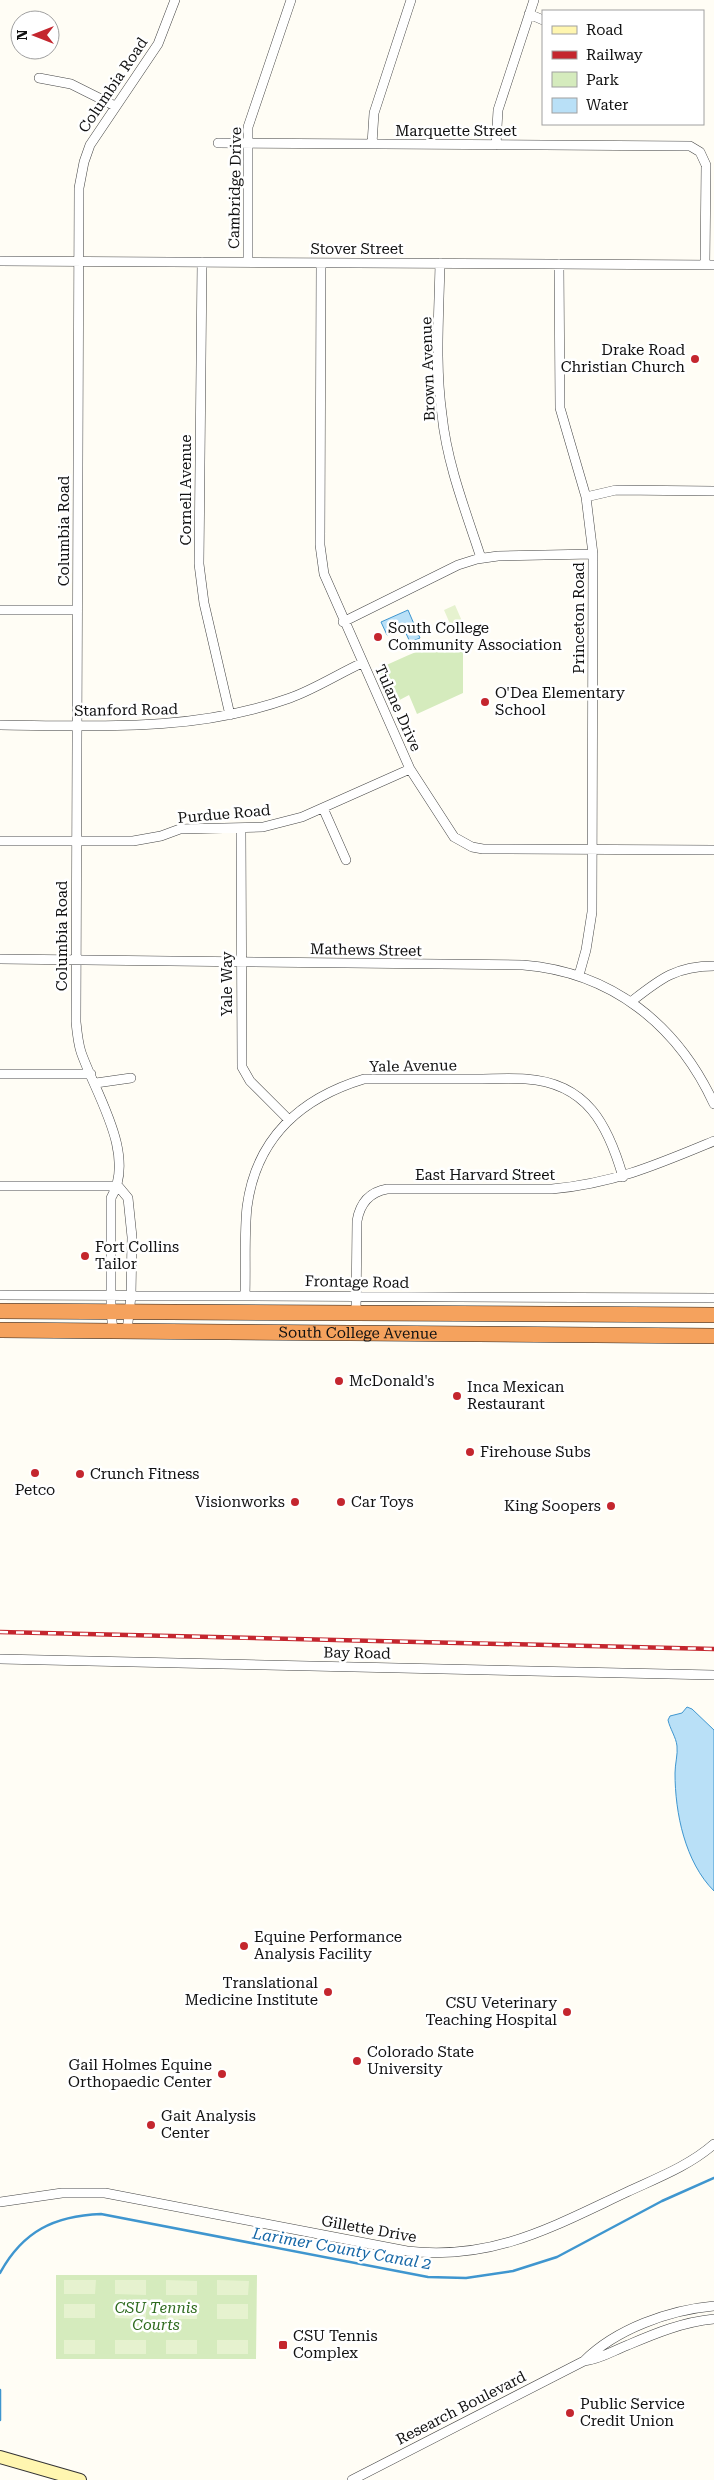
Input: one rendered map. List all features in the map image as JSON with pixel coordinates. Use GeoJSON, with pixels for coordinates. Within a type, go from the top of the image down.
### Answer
{"type":"FeatureCollection","features":[{"type":"Feature","properties":{"kind":"highway","name":"South College Avenue"},"geometry":{"type":"LineString","coordinates":[[0,1311],[111,1304],[129,1311],[714,1315]]}},
{"type":"Feature","properties":{"kind":"highway"},"geometry":{"type":"LineString","coordinates":[[298,1332],[308,1322],[328,1318],[331,1313]]}},
{"type":"Feature","properties":{"kind":"highway","name":"South College Avenue"},"geometry":{"type":"LineString","coordinates":[[0,1330],[714,1336]]}},
{"type":"Feature","properties":{"kind":"street","name":"Columbia Road"},"geometry":{"type":"LineString","coordinates":[[120,1331],[111,1304],[111,1198],[118,1186],[117,1147],[111,1124],[96,1083],[85,1064],[77,1037],[79,188],[84,162],[97,132],[158,44],[175,0]]}},
{"type":"Feature","properties":{"kind":"street","name":"Cambridge Drive"},"geometry":{"type":"LineString","coordinates":[[248,262],[247,144],[249,122],[291,0]]}},
{"type":"Feature","properties":{"kind":"street"},"geometry":{"type":"LineString","coordinates":[[372,144],[374,114],[411,0]]}},
{"type":"Feature","properties":{"kind":"street"},"geometry":{"type":"LineString","coordinates":[[496,145],[498,110],[534,0]]}},
{"type":"Feature","properties":{"kind":"street"},"geometry":{"type":"LineString","coordinates":[[529,14],[542,20]]}},
{"type":"Feature","properties":{"kind":"street"},"geometry":{"type":"LineString","coordinates":[[38,78],[72,84],[115,106]]}},
{"type":"Feature","properties":{"kind":"street","name":"Marquette Street"},"geometry":{"type":"LineString","coordinates":[[218,143],[690,146],[700,152],[706,166],[710,264]]}},
{"type":"Feature","properties":{"kind":"street","name":"Stover Street"},"geometry":{"type":"LineString","coordinates":[[0,261],[710,264]]}},
{"type":"Feature","properties":{"kind":"street","name":"Cornell Avenue"},"geometry":{"type":"LineString","coordinates":[[202,262],[199,564],[204,603],[230,715]]}},
{"type":"Feature","properties":{"kind":"street","name":"Tulane Drive"},"geometry":{"type":"LineString","coordinates":[[321,263],[320,544],[327,585],[410,769],[447,829],[454,837],[472,847],[484,849],[714,850]]}},
{"type":"Feature","properties":{"kind":"street","name":"Brown Avenue"},"geometry":{"type":"LineString","coordinates":[[440,263],[439,377],[442,417],[464,508],[481,558]]}},
{"type":"Feature","properties":{"kind":"street","name":"Princeton Road"},"geometry":{"type":"LineString","coordinates":[[559,264],[560,408],[586,498],[593,554],[591,919],[586,950],[579,975]]}},
{"type":"Feature","properties":{"kind":"street"},"geometry":{"type":"LineString","coordinates":[[586,498],[616,490],[714,491]]}},
{"type":"Feature","properties":{"kind":"street"},"geometry":{"type":"LineString","coordinates":[[343,622],[458,565],[481,558],[593,554]]}},
{"type":"Feature","properties":{"kind":"street"},"geometry":{"type":"LineString","coordinates":[[0,610],[77,610]]}},
{"type":"Feature","properties":{"kind":"street","name":"Stanford Road"},"geometry":{"type":"LineString","coordinates":[[0,725],[153,726],[230,715],[292,697],[362,663]]}},
{"type":"Feature","properties":{"kind":"street","name":"Purdue Road"},"geometry":{"type":"LineString","coordinates":[[0,841],[133,841],[161,836],[180,829],[241,829],[279,824],[323,808],[410,769]]}},
{"type":"Feature","properties":{"kind":"street"},"geometry":{"type":"LineString","coordinates":[[323,808],[346,860]]}},
{"type":"Feature","properties":{"kind":"street","name":"Yale Way"},"geometry":{"type":"LineString","coordinates":[[241,829],[242,1067],[250,1081],[289,1120]]}},
{"type":"Feature","properties":{"kind":"street","name":"Mathews Street"},"geometry":{"type":"LineString","coordinates":[[0,959],[523,965],[579,975],[613,990],[632,1002]]}},
{"type":"Feature","properties":{"kind":"street"},"geometry":{"type":"LineString","coordinates":[[714,966],[676,971],[650,985],[632,1002],[670,1037],[684,1054],[700,1076],[714,1104]]}},
{"type":"Feature","properties":{"kind":"street"},"geometry":{"type":"LineString","coordinates":[[0,1074],[91,1074]]}},
{"type":"Feature","properties":{"kind":"street"},"geometry":{"type":"LineString","coordinates":[[96,1083],[131,1078]]}},
{"type":"Feature","properties":{"kind":"street","name":"Yale Avenue"},"geometry":{"type":"LineString","coordinates":[[245,1295],[246,1220],[252,1186],[269,1146],[289,1120],[317,1098],[364,1079],[526,1079],[541,1081],[569,1092],[598,1117],[614,1144],[623,1177]]}},
{"type":"Feature","properties":{"kind":"street","name":"East Harvard Street"},"geometry":{"type":"LineString","coordinates":[[356,1313],[358,1214],[366,1200],[380,1190],[552,1189],[585,1185],[623,1177],[714,1141]]}},
{"type":"Feature","properties":{"kind":"street"},"geometry":{"type":"LineString","coordinates":[[0,1186],[118,1186]]}},
{"type":"Feature","properties":{"kind":"street","name":"Columbia Road"},"geometry":{"type":"LineString","coordinates":[[118,1186],[128,1198],[132,1237],[131,1296],[129,1311],[120,1331]]}},
{"type":"Feature","properties":{"kind":"street","name":"Frontage Road"},"geometry":{"type":"LineString","coordinates":[[0,1295],[111,1304],[131,1296],[714,1298]]}},
{"type":"Feature","properties":{"kind":"street","name":"Bay Road"},"geometry":{"type":"LineString","coordinates":[[0,1659],[714,1675]]}},
{"type":"Feature","properties":{"kind":"street","name":"Gillette Drive"},"geometry":{"type":"LineString","coordinates":[[0,2202],[62,2193],[104,2194],[407,2251],[455,2253],[497,2247],[531,2236],[686,2164],[714,2144]]}},
{"type":"Feature","properties":{"kind":"street","name":"Research Boulevard"},"geometry":{"type":"LineString","coordinates":[[584,2361],[594,2350],[657,2318],[686,2310],[714,2306]]}},
{"type":"Feature","properties":{"kind":"street","name":"Research Boulevard"},"geometry":{"type":"LineString","coordinates":[[352,2480],[584,2361],[600,2359],[662,2330],[690,2322],[714,2319]]}},
{"type":"Feature","properties":{"kind":"street"},"geometry":{"type":"LineString","coordinates":[[0,2457],[80,2480]]}},
{"type":"Feature","properties":{"kind":"green space"},"geometry":{"type":"Polygon","coordinates":[[[455,605],[465,628],[454,633],[444,610],[455,605]]]}},
{"type":"Feature","properties":{"kind":"green space"},"geometry":{"type":"Polygon","coordinates":[[[463,638],[463,693],[417,714],[409,695],[392,704],[376,670],[429,647],[463,638]]]}},
{"type":"Feature","properties":{"kind":"green space","name":"CSU Tennis Courts"},"geometry":{"type":"Polygon","coordinates":[[[56,2275],[257,2275],[256,2359],[56,2359],[56,2275]]]}},
{"type":"Feature","properties":{"kind":"green space"},"geometry":{"type":"Polygon","coordinates":[[[64,2280],[96,2280],[95,2294],[64,2294],[64,2280]]]}},
{"type":"Feature","properties":{"kind":"green space"},"geometry":{"type":"Polygon","coordinates":[[[115,2280],[146,2280],[146,2295],[115,2294],[115,2280]]]}},
{"type":"Feature","properties":{"kind":"green space"},"geometry":{"type":"Polygon","coordinates":[[[166,2280],[197,2281],[197,2295],[166,2295],[166,2280]]]}},
{"type":"Feature","properties":{"kind":"green space"},"geometry":{"type":"Polygon","coordinates":[[[217,2280],[249,2281],[248,2295],[217,2295],[217,2280]]]}},
{"type":"Feature","properties":{"kind":"green space"},"geometry":{"type":"Polygon","coordinates":[[[64,2304],[95,2304],[95,2318],[64,2318],[64,2304]]]}},
{"type":"Feature","properties":{"kind":"green space"},"geometry":{"type":"Polygon","coordinates":[[[115,2304],[146,2304],[146,2319],[115,2318],[115,2304]]]}},
{"type":"Feature","properties":{"kind":"green space"},"geometry":{"type":"Polygon","coordinates":[[[166,2304],[197,2304],[197,2319],[166,2319],[166,2304]]]}},
{"type":"Feature","properties":{"kind":"green space"},"geometry":{"type":"Polygon","coordinates":[[[217,2304],[248,2304],[248,2319],[217,2319],[217,2304]]]}},
{"type":"Feature","properties":{"kind":"green space"},"geometry":{"type":"Polygon","coordinates":[[[64,2340],[95,2340],[95,2354],[64,2354],[64,2340]]]}},
{"type":"Feature","properties":{"kind":"green space"},"geometry":{"type":"Polygon","coordinates":[[[115,2340],[146,2340],[146,2354],[115,2354],[115,2340]]]}},
{"type":"Feature","properties":{"kind":"green space"},"geometry":{"type":"Polygon","coordinates":[[[166,2340],[197,2340],[197,2354],[166,2354],[166,2340]]]}},
{"type":"Feature","properties":{"kind":"green space"},"geometry":{"type":"Polygon","coordinates":[[[217,2340],[248,2340],[248,2354],[217,2354],[217,2340]]]}},
{"type":"Feature","properties":{"kind":"water"},"geometry":{"type":"Polygon","coordinates":[[[408,610],[420,638],[410,642],[403,627],[387,635],[381,622],[408,610]]]}},
{"type":"Feature","properties":{"kind":"water"},"geometry":{"type":"Polygon","coordinates":[[[687,1707],[692,1709],[714,1730],[714,1891],[704,1879],[689,1851],[677,1804],[675,1773],[677,1746],[668,1720],[670,1716],[682,1713],[687,1707]]]}},
{"type":"Feature","properties":{"kind":"waterway","name":"Larimer County Canal 2"},"geometry":{"type":"LineString","coordinates":[[0,2273],[19,2246],[42,2228],[69,2218],[101,2214],[428,2277],[466,2278],[513,2271],[557,2257],[662,2201],[714,2178]]}},
{"type":"Feature","properties":{"kind":"waterway","name":"Larimer County Canal 2"},"geometry":{"type":"LineString","coordinates":[[0,2390],[0,2420]]}},
{"type":"Feature","properties":{"kind":"railway"},"geometry":{"type":"LineString","coordinates":[[0,1632],[714,1649]]}},
{"type":"Feature","properties":{"kind":"place","name":"Drake Road Christian Church"},"geometry":{"type":"Point","coordinates":[695,359]}},
{"type":"Feature","properties":{"kind":"place","name":"South College Community Association"},"geometry":{"type":"Point","coordinates":[378,637]}},
{"type":"Feature","properties":{"kind":"place","name":"O'Dea Elementary School"},"geometry":{"type":"Point","coordinates":[485,702]}},
{"type":"Feature","properties":{"kind":"place","name":"Fort Collins Tailor"},"geometry":{"type":"Point","coordinates":[85,1256]}},
{"type":"Feature","properties":{"kind":"place","name":"McDonald's"},"geometry":{"type":"Point","coordinates":[339,1381]}},
{"type":"Feature","properties":{"kind":"place","name":"Inca Mexican Restaurant"},"geometry":{"type":"Point","coordinates":[457,1396]}},
{"type":"Feature","properties":{"kind":"place","name":"Firehouse Subs"},"geometry":{"type":"Point","coordinates":[470,1452]}},
{"type":"Feature","properties":{"kind":"place","name":"Petco"},"geometry":{"type":"Point","coordinates":[35,1473]}},
{"type":"Feature","properties":{"kind":"place","name":"Crunch Fitness"},"geometry":{"type":"Point","coordinates":[80,1474]}},
{"type":"Feature","properties":{"kind":"place","name":"Visionworks"},"geometry":{"type":"Point","coordinates":[295,1502]}},
{"type":"Feature","properties":{"kind":"place","name":"Car Toys"},"geometry":{"type":"Point","coordinates":[341,1502]}},
{"type":"Feature","properties":{"kind":"place","name":"King Soopers"},"geometry":{"type":"Point","coordinates":[611,1506]}},
{"type":"Feature","properties":{"kind":"place","name":"Equine Performance Analysis Facility"},"geometry":{"type":"Point","coordinates":[244,1946]}},
{"type":"Feature","properties":{"kind":"place","name":"Translational Medicine Institute"},"geometry":{"type":"Point","coordinates":[328,1992]}},
{"type":"Feature","properties":{"kind":"place","name":"CSU Veterinary Teaching Hospital"},"geometry":{"type":"Point","coordinates":[567,2012]}},
{"type":"Feature","properties":{"kind":"place","name":"Colorado State University"},"geometry":{"type":"Point","coordinates":[357,2061]}},
{"type":"Feature","properties":{"kind":"place","name":"Gail Holmes Equine Orthopaedic Center"},"geometry":{"type":"Point","coordinates":[222,2074]}},
{"type":"Feature","properties":{"kind":"place","name":"Gait Analysis Center"},"geometry":{"type":"Point","coordinates":[151,2125]}},
{"type":"Feature","properties":{"kind":"place","name":"CSU Tennis Complex"},"geometry":{"type":"Point","coordinates":[283,2345]}},
{"type":"Feature","properties":{"kind":"place","name":"Public Service Credit Union"},"geometry":{"type":"Point","coordinates":[570,2413]}}]}
